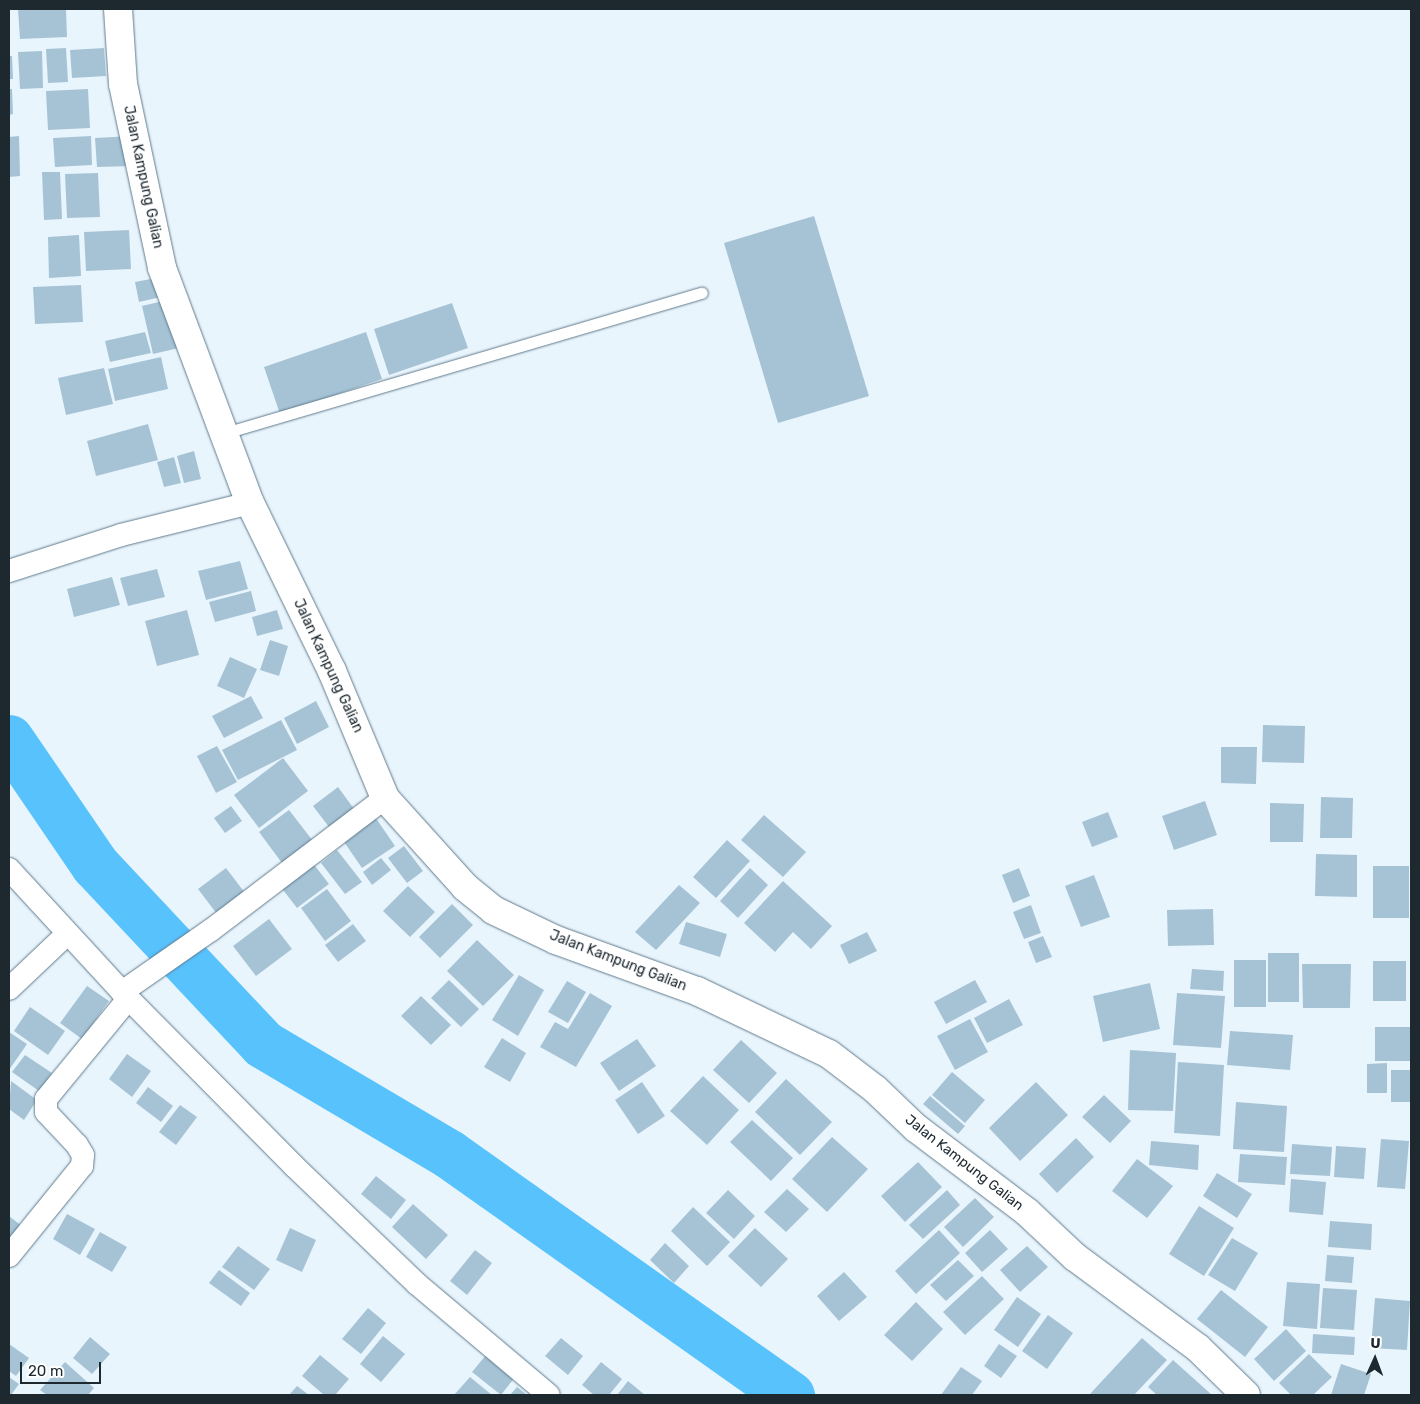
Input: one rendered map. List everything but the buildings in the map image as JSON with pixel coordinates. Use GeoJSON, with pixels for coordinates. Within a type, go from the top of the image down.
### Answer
{"type":"FeatureCollection","features":[{"type":"Feature","properties":{"kind":"main road","name":"Jalan Kampung Galian"},"geometry":{"type":"LineString","coordinates":[[118,9],[123,84],[162,268],[250,503],[332,671],[385,798],[465,887],[493,910],[556,940],[698,991],[829,1054],[876,1089],[916,1128],[1027,1212],[1074,1257],[1198,1348],[1246,1395]]}},
{"type":"Feature","properties":{"kind":"street"},"geometry":{"type":"LineString","coordinates":[[9,571],[121,535],[250,503]]}},
{"type":"Feature","properties":{"kind":"street"},"geometry":{"type":"LineString","coordinates":[[9,1256],[82,1166],[83,1155],[77,1145],[46,1112],[46,1099],[128,991],[385,798]]}},
{"type":"Feature","properties":{"kind":"street"},"geometry":{"type":"LineString","coordinates":[[9,869],[67,934],[128,991],[417,1284],[549,1395]]}},
{"type":"Feature","properties":{"kind":"street"},"geometry":{"type":"LineString","coordinates":[[9,989],[67,934]]}},
{"type":"Feature","properties":{"kind":"lane"},"geometry":{"type":"LineString","coordinates":[[224,433],[702,293]]}},
{"type":"Feature","properties":{"kind":"waterway"},"geometry":{"type":"LineString","coordinates":[[9,739],[95,865],[263,1044],[449,1154],[790,1395]]}}]}
